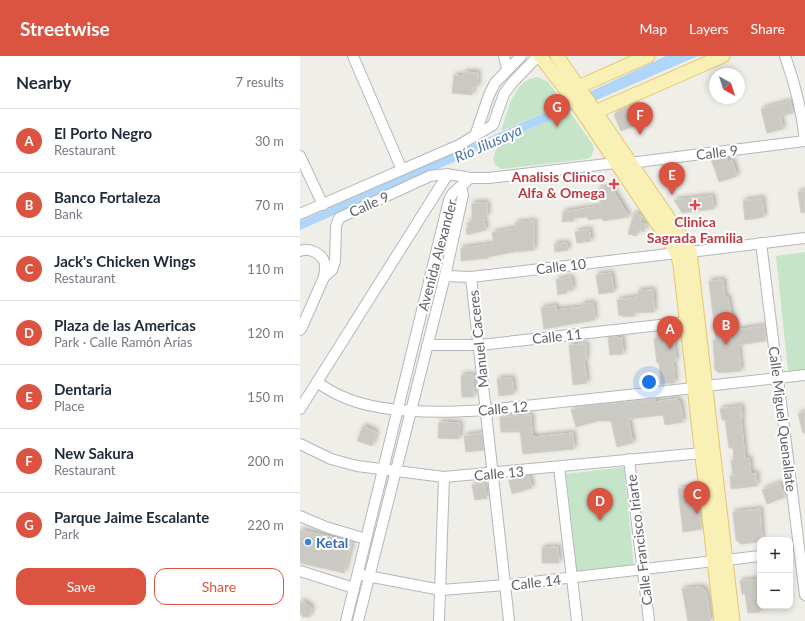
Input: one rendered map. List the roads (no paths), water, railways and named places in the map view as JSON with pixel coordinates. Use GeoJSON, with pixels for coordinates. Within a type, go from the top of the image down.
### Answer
{"type":"FeatureCollection","features":[{"type":"Feature","properties":{"kind":"main road"},"geometry":{"type":"LineString","coordinates":[[539,56],[582,102],[630,163],[685,242],[690,252],[693,322],[720,560],[721,621]]}},
{"type":"Feature","properties":{"kind":"main road"},"geometry":{"type":"LineString","coordinates":[[557,56],[615,163],[677,253],[693,322]]}},
{"type":"Feature","properties":{"kind":"main road"},"geometry":{"type":"LineString","coordinates":[[582,102],[648,56]]}},
{"type":"Feature","properties":{"kind":"main road"},"geometry":{"type":"LineString","coordinates":[[582,102],[723,56]]}},
{"type":"Feature","properties":{"kind":"main road"},"geometry":{"type":"LineString","coordinates":[[615,163],[630,163]]}},
{"type":"Feature","properties":{"kind":"main road"},"geometry":{"type":"LineString","coordinates":[[677,253],[690,252]]}},
{"type":"Feature","properties":{"kind":"main road"},"geometry":{"type":"LineString","coordinates":[[720,560],[733,621]]}},
{"type":"Feature","properties":{"kind":"street"},"geometry":{"type":"LineString","coordinates":[[354,56],[402,170]]}},
{"type":"Feature","properties":{"kind":"street"},"geometry":{"type":"LineString","coordinates":[[504,56],[507,69]]}},
{"type":"Feature","properties":{"kind":"street"},"geometry":{"type":"LineString","coordinates":[[475,136],[495,83],[521,56]]}},
{"type":"Feature","properties":{"kind":"street"},"geometry":{"type":"LineString","coordinates":[[300,214],[459,146],[493,125],[504,94],[512,83],[539,56]]}},
{"type":"Feature","properties":{"kind":"street"},"geometry":{"type":"LineString","coordinates":[[786,56],[796,87],[805,141]]}},
{"type":"Feature","properties":{"kind":"street","name":"Calle 9"},"geometry":{"type":"LineString","coordinates":[[630,163],[805,141]]}},
{"type":"Feature","properties":{"kind":"street"},"geometry":{"type":"LineString","coordinates":[[300,156],[323,205]]}},
{"type":"Feature","properties":{"kind":"street","name":"Calle 9"},"geometry":{"type":"LineString","coordinates":[[300,330],[324,277],[332,270],[335,261],[336,226],[339,218],[430,176],[448,174],[470,178],[488,178],[615,163]]}},
{"type":"Feature","properties":{"kind":"street"},"geometry":{"type":"LineString","coordinates":[[300,409],[448,174]]}},
{"type":"Feature","properties":{"kind":"street"},"geometry":{"type":"LineString","coordinates":[[460,187],[470,178]]}},
{"type":"Feature","properties":{"kind":"street","name":"Avenida Alexander"},"geometry":{"type":"LineString","coordinates":[[346,621],[449,200],[453,193],[460,187],[463,195],[445,276],[358,621]]}},
{"type":"Feature","properties":{"kind":"street"},"geometry":{"type":"LineString","coordinates":[[690,252],[805,238]]}},
{"type":"Feature","properties":{"kind":"street","name":"Calle Miguel Quenallate"},"geometry":{"type":"LineString","coordinates":[[761,243],[798,552],[805,595]]}},
{"type":"Feature","properties":{"kind":"street"},"geometry":{"type":"LineString","coordinates":[[300,251],[304,249],[313,251],[322,258],[325,265],[324,277]]}},
{"type":"Feature","properties":{"kind":"street","name":"Calle 10"},"geometry":{"type":"LineString","coordinates":[[445,276],[472,277],[677,253]]}},
{"type":"Feature","properties":{"kind":"street","name":"Manuel Caceres"},"geometry":{"type":"LineString","coordinates":[[472,277],[509,621]]}},
{"type":"Feature","properties":{"kind":"street","name":"Calle 11"},"geometry":{"type":"LineString","coordinates":[[427,345],[480,345],[693,322]]}},
{"type":"Feature","properties":{"kind":"street","name":"Calle 12"},"geometry":{"type":"LineString","coordinates":[[316,382],[341,396],[368,405],[411,411],[461,412],[805,376]]}},
{"type":"Feature","properties":{"kind":"street","name":"Calle 13"},"geometry":{"type":"LineString","coordinates":[[300,444],[331,459],[357,466],[383,471],[444,478],[708,452]]}},
{"type":"Feature","properties":{"kind":"street","name":"Calle Francisco Iriarte"},"geometry":{"type":"LineString","coordinates":[[630,459],[649,621]]}},
{"type":"Feature","properties":{"kind":"street"},"geometry":{"type":"LineString","coordinates":[[559,467],[577,621]]}},
{"type":"Feature","properties":{"kind":"street"},"geometry":{"type":"LineString","coordinates":[[439,621],[444,478]]}},
{"type":"Feature","properties":{"kind":"street"},"geometry":{"type":"LineString","coordinates":[[300,516],[326,527],[366,539]]}},
{"type":"Feature","properties":{"kind":"street","name":"Calle 14"},"geometry":{"type":"LineString","coordinates":[[358,574],[441,590],[506,585],[643,568],[757,556]]}},
{"type":"Feature","properties":{"kind":"street"},"geometry":{"type":"LineString","coordinates":[[300,571],[354,588]]}},
{"type":"Feature","properties":{"kind":"water","name":"Río Jilusaya"},"geometry":{"type":"Polygon","coordinates":[[[666,56],[698,56],[300,230],[300,221],[564,104],[666,56]]]}},
{"type":"Feature","properties":{"kind":"place","name":"Parque Jaime Escalante"},"geometry":{"type":"Point","coordinates":[557,127]}},
{"type":"Feature","properties":{"kind":"place","name":"New Sakura"},"geometry":{"type":"Point","coordinates":[640,135]}},
{"type":"Feature","properties":{"kind":"place","name":"Analisis Clinico Alfa & Omega"},"geometry":{"type":"Point","coordinates":[614,184]}},
{"type":"Feature","properties":{"kind":"place","name":"Dentaria"},"geometry":{"type":"Point","coordinates":[672,195]}},
{"type":"Feature","properties":{"kind":"place","name":"Clinica Sagrada Familia"},"geometry":{"type":"Point","coordinates":[695,205]}},
{"type":"Feature","properties":{"kind":"place","name":"Banco Fortaleza"},"geometry":{"type":"Point","coordinates":[726,345]}},
{"type":"Feature","properties":{"kind":"place","name":"El Porto Negro"},"geometry":{"type":"Point","coordinates":[670,349]}},
{"type":"Feature","properties":{"kind":"place","name":"Jack's Chicken Wings"},"geometry":{"type":"Point","coordinates":[697,514]}},
{"type":"Feature","properties":{"kind":"place","name":"Plaza de las Americas"},"geometry":{"type":"Point","coordinates":[600,521]}},
{"type":"Feature","properties":{"kind":"place","name":"Ketal"},"geometry":{"type":"Point","coordinates":[308,542]}}]}
